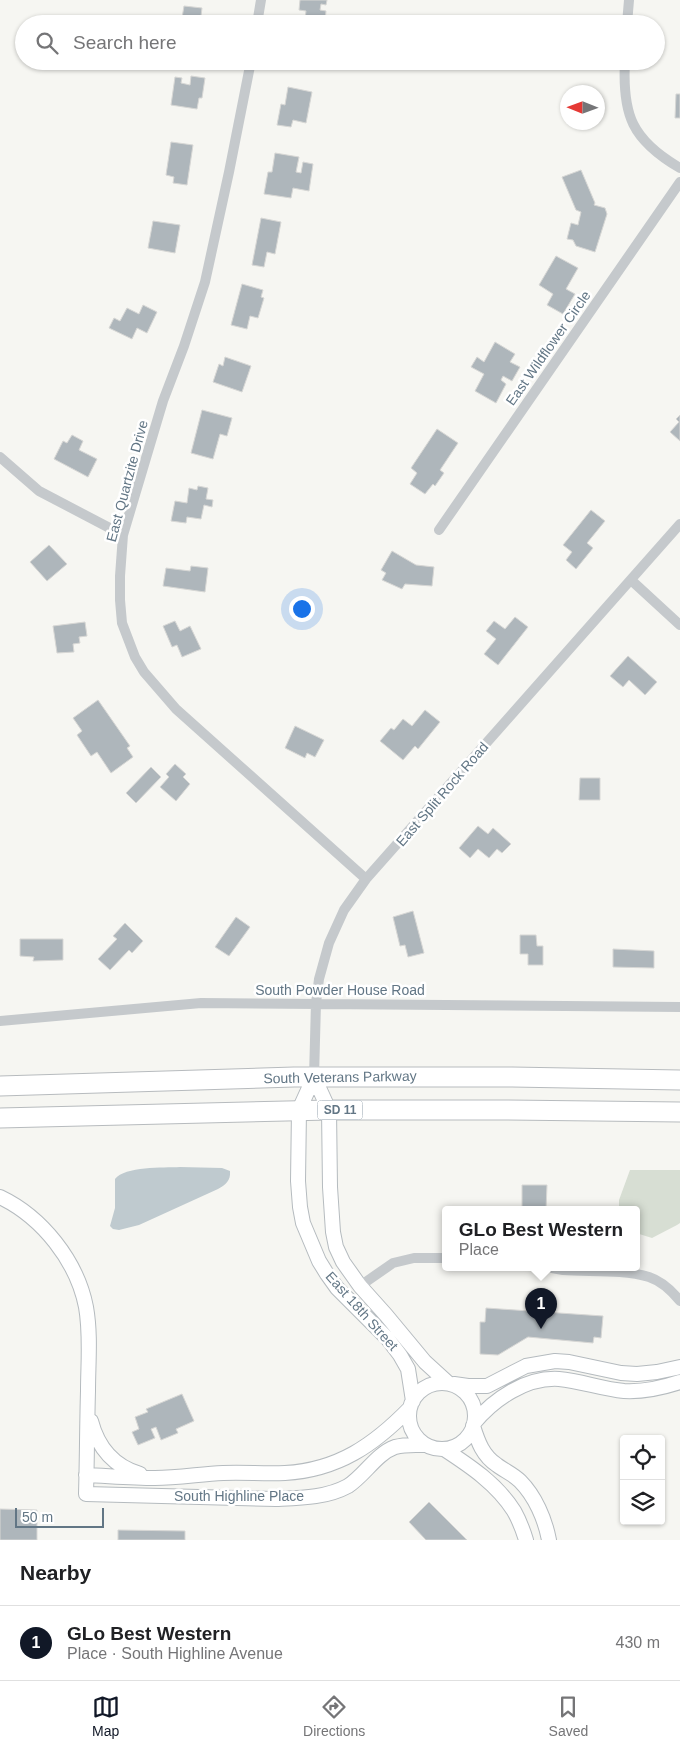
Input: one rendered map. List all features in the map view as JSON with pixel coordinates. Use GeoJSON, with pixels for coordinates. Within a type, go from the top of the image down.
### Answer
{"type":"FeatureCollection","features":[{"type":"Feature","properties":{"kind":"highway","name":"South Veterans Parkway"},"geometry":{"type":"LineString","coordinates":[[0,1086],[314,1077],[503,1077],[680,1080]]}},
{"type":"Feature","properties":{"kind":"highway","name":"SD 11"},"geometry":{"type":"LineString","coordinates":[[0,1118],[299,1110],[480,1109],[680,1112]]}},
{"type":"Feature","properties":{"kind":"street"},"geometry":{"type":"LineString","coordinates":[[258,15],[261,0]]}},
{"type":"Feature","properties":{"kind":"street"},"geometry":{"type":"LineString","coordinates":[[628,15],[629,0]]}},
{"type":"Feature","properties":{"kind":"street","name":"East Quartzite Drive"},"geometry":{"type":"LineString","coordinates":[[249,70],[205,282],[164,401],[123,535],[120,576],[122,624],[135,657],[144,672],[176,709],[366,879]]}},
{"type":"Feature","properties":{"kind":"street"},"geometry":{"type":"LineString","coordinates":[[625,70],[625,97],[632,120],[642,139],[662,158],[680,168]]}},
{"type":"Feature","properties":{"kind":"street","name":"East Wildflower Circle"},"geometry":{"type":"LineString","coordinates":[[439,530],[680,182]]}},
{"type":"Feature","properties":{"kind":"street"},"geometry":{"type":"LineString","coordinates":[[0,457],[39,491],[123,535]]}},
{"type":"Feature","properties":{"kind":"street","name":"East Split Rock Road"},"geometry":{"type":"LineString","coordinates":[[329,1110],[314,1077],[316,1003],[319,979],[329,943],[344,910],[366,879],[680,524]]}},
{"type":"Feature","properties":{"kind":"street"},"geometry":{"type":"LineString","coordinates":[[631,580],[680,625]]}},
{"type":"Feature","properties":{"kind":"street","name":"South Powder House Road"},"geometry":{"type":"LineString","coordinates":[[0,1021],[201,1003],[680,1007]]}},
{"type":"Feature","properties":{"kind":"street","name":"East 18th Street"},"geometry":{"type":"LineString","coordinates":[[314,1077],[299,1110],[299,1196],[303,1223],[319,1262],[337,1288],[387,1338],[408,1369],[411,1405],[409,1417],[411,1426],[416,1436],[426,1445]]}},
{"type":"Feature","properties":{"kind":"street","name":"East 18th Street"},"geometry":{"type":"LineString","coordinates":[[329,1110],[330,1187],[333,1232],[336,1247],[343,1262],[360,1286],[425,1362],[451,1384],[468,1395],[476,1414],[474,1425],[481,1448],[487,1457],[518,1479],[527,1489],[542,1518],[549,1540]]}},
{"type":"Feature","properties":{"kind":"street","name":"South Highline Place"},"geometry":{"type":"LineString","coordinates":[[0,1197],[18,1208],[45,1230],[66,1258],[76,1277],[86,1306],[88,1321],[86,1494],[276,1499],[311,1496],[346,1487],[364,1473],[378,1458],[396,1446],[426,1445]]}},
{"type":"Feature","properties":{"kind":"street"},"geometry":{"type":"LineString","coordinates":[[360,1286],[393,1263],[414,1258],[442,1258]]}},
{"type":"Feature","properties":{"kind":"street"},"geometry":{"type":"LineString","coordinates":[[580,1271],[632,1274],[650,1278],[666,1287],[680,1300]]}},
{"type":"Feature","properties":{"kind":"street"},"geometry":{"type":"LineString","coordinates":[[411,1405],[418,1393],[436,1383],[487,1386],[526,1366],[556,1361],[621,1373],[637,1374],[680,1368]]}},
{"type":"Feature","properties":{"kind":"street"},"geometry":{"type":"LineString","coordinates":[[444,1450],[461,1444],[468,1437],[474,1425],[495,1402],[518,1389],[538,1382],[557,1379],[625,1391],[658,1388],[680,1382]]}},
{"type":"Feature","properties":{"kind":"street"},"geometry":{"type":"LineString","coordinates":[[88,1400],[90,1416],[96,1435],[107,1454],[120,1466],[131,1472],[155,1478]]}},
{"type":"Feature","properties":{"kind":"street","name":"South Highline Place"},"geometry":{"type":"LineString","coordinates":[[86,1475],[155,1478],[226,1473],[303,1472],[325,1467],[348,1457],[391,1427],[411,1405]]}},
{"type":"Feature","properties":{"kind":"street"},"geometry":{"type":"LineString","coordinates":[[426,1445],[444,1450],[492,1484],[514,1511],[526,1540]]}},
{"type":"Feature","properties":{"kind":"shaded area"},"geometry":{"type":"Polygon","coordinates":[[[145,1168],[222,1168],[230,1171],[230,1177],[218,1189],[139,1225],[119,1230],[113,1229],[110,1226],[115,1208],[115,1179],[127,1172],[145,1168]]]}},
{"type":"Feature","properties":{"kind":"shaded area"},"geometry":{"type":"Polygon","coordinates":[[[630,1170],[680,1170],[680,1223],[652,1238],[640,1234],[640,1206],[619,1206],[619,1200],[630,1170]]]}},
{"type":"Feature","properties":{"kind":"building"},"geometry":{"type":"Polygon","coordinates":[[[300,0],[327,0],[326,5],[321,4],[320,10],[326,11],[326,15],[306,15],[306,11],[299,10],[300,0]]]}},
{"type":"Feature","properties":{"kind":"building"},"geometry":{"type":"Polygon","coordinates":[[[184,6],[202,8],[201,15],[182,15],[184,6]]]}},
{"type":"Feature","properties":{"kind":"building"},"geometry":{"type":"Polygon","coordinates":[[[191,76],[205,78],[202,98],[199,98],[197,109],[171,105],[175,77],[182,78],[181,83],[190,85],[191,76]]]}},
{"type":"Feature","properties":{"kind":"building"},"geometry":{"type":"Polygon","coordinates":[[[288,87],[312,92],[306,123],[293,120],[291,127],[277,125],[281,104],[285,105],[288,87]]]}},
{"type":"Feature","properties":{"kind":"building"},"geometry":{"type":"Polygon","coordinates":[[[676,94],[680,94],[680,118],[675,118],[676,94]]]}},
{"type":"Feature","properties":{"kind":"building"},"geometry":{"type":"Polygon","coordinates":[[[171,142],[193,145],[187,185],[173,183],[174,177],[166,175],[171,142]]]}},
{"type":"Feature","properties":{"kind":"building"},"geometry":{"type":"Polygon","coordinates":[[[275,153],[299,157],[296,172],[301,173],[303,162],[313,164],[309,191],[293,188],[291,198],[264,194],[268,172],[272,172],[275,153]]]}},
{"type":"Feature","properties":{"kind":"building"},"geometry":{"type":"Polygon","coordinates":[[[581,170],[595,203],[594,205],[605,208],[607,214],[595,252],[576,246],[573,240],[567,239],[571,223],[578,225],[581,212],[576,210],[562,177],[581,170]]]}},
{"type":"Feature","properties":{"kind":"building"},"geometry":{"type":"Polygon","coordinates":[[[261,218],[281,222],[275,254],[267,252],[264,267],[252,265],[261,218]]]}},
{"type":"Feature","properties":{"kind":"building"},"geometry":{"type":"Polygon","coordinates":[[[153,221],[180,225],[175,253],[148,248],[153,221]]]}},
{"type":"Feature","properties":{"kind":"building"},"geometry":{"type":"Polygon","coordinates":[[[556,256],[578,268],[566,289],[575,294],[563,314],[547,305],[553,294],[539,285],[556,256]]]}},
{"type":"Feature","properties":{"kind":"building"},"geometry":{"type":"Polygon","coordinates":[[[242,284],[263,290],[261,297],[264,298],[258,318],[250,316],[247,329],[231,325],[242,284]]]}},
{"type":"Feature","properties":{"kind":"building"},"geometry":{"type":"Polygon","coordinates":[[[143,305],[157,312],[147,333],[137,328],[132,339],[109,328],[114,318],[120,321],[127,308],[139,314],[143,305]]]}},
{"type":"Feature","properties":{"kind":"building"},"geometry":{"type":"Polygon","coordinates":[[[495,342],[515,354],[510,362],[520,367],[512,381],[503,376],[501,380],[506,384],[496,403],[475,391],[484,374],[471,367],[477,357],[484,362],[495,342]]]}},
{"type":"Feature","properties":{"kind":"building"},"geometry":{"type":"Polygon","coordinates":[[[225,357],[251,366],[242,392],[213,382],[219,364],[223,366],[225,357]]]}},
{"type":"Feature","properties":{"kind":"building"},"geometry":{"type":"Polygon","coordinates":[[[202,410],[232,418],[227,436],[220,434],[213,459],[191,453],[202,410]]]}},
{"type":"Feature","properties":{"kind":"building"},"geometry":{"type":"Polygon","coordinates":[[[680,415],[680,441],[670,432],[679,422],[676,419],[680,415]]]}},
{"type":"Feature","properties":{"kind":"building"},"geometry":{"type":"Polygon","coordinates":[[[437,429],[458,443],[440,470],[444,473],[435,486],[433,484],[425,494],[410,484],[417,473],[411,468],[437,429]]]}},
{"type":"Feature","properties":{"kind":"building"},"geometry":{"type":"Polygon","coordinates":[[[72,435],[83,441],[79,450],[97,459],[88,477],[54,459],[63,441],[67,443],[72,435]]]}},
{"type":"Feature","properties":{"kind":"building"},"geometry":{"type":"Polygon","coordinates":[[[198,486],[208,488],[206,499],[213,500],[212,507],[204,505],[201,519],[187,517],[186,523],[171,521],[175,501],[187,503],[189,488],[197,490],[198,486]]]}},
{"type":"Feature","properties":{"kind":"building"},"geometry":{"type":"Polygon","coordinates":[[[591,510],[605,521],[587,543],[593,548],[576,569],[566,560],[572,552],[563,545],[591,510]]]}},
{"type":"Feature","properties":{"kind":"building"},"geometry":{"type":"Polygon","coordinates":[[[49,545],[67,564],[47,581],[30,562],[49,545]]]}},
{"type":"Feature","properties":{"kind":"building"},"geometry":{"type":"Polygon","coordinates":[[[392,551],[416,565],[434,567],[432,586],[405,584],[402,589],[382,580],[386,573],[381,570],[392,551]]]}},
{"type":"Feature","properties":{"kind":"building"},"geometry":{"type":"Polygon","coordinates":[[[191,566],[208,568],[205,592],[163,586],[166,568],[190,571],[191,566]]]}},
{"type":"Feature","properties":{"kind":"building"},"geometry":{"type":"Polygon","coordinates":[[[515,617],[528,627],[498,665],[484,654],[496,639],[486,631],[494,621],[505,629],[515,617]]]}},
{"type":"Feature","properties":{"kind":"building"},"geometry":{"type":"Polygon","coordinates":[[[175,621],[180,631],[190,626],[201,649],[182,657],[177,645],[172,647],[163,626],[175,621]]]}},
{"type":"Feature","properties":{"kind":"building"},"geometry":{"type":"Polygon","coordinates":[[[85,622],[87,636],[79,637],[80,643],[73,644],[74,652],[57,653],[53,626],[85,622]]]}},
{"type":"Feature","properties":{"kind":"building"},"geometry":{"type":"Polygon","coordinates":[[[628,656],[657,682],[645,695],[629,680],[623,687],[610,676],[628,656]]]}},
{"type":"Feature","properties":{"kind":"building"},"geometry":{"type":"Polygon","coordinates":[[[98,700],[130,746],[127,748],[133,757],[111,773],[97,752],[91,756],[77,735],[82,731],[73,718],[98,700]]]}},
{"type":"Feature","properties":{"kind":"building"},"geometry":{"type":"Polygon","coordinates":[[[425,710],[440,722],[418,749],[415,746],[403,760],[380,741],[391,728],[394,730],[403,719],[412,726],[425,710]]]}},
{"type":"Feature","properties":{"kind":"building"},"geometry":{"type":"Polygon","coordinates":[[[295,726],[324,740],[315,757],[307,753],[305,758],[285,748],[295,726]]]}},
{"type":"Feature","properties":{"kind":"building"},"geometry":{"type":"Polygon","coordinates":[[[175,764],[186,774],[183,777],[190,784],[176,801],[160,787],[169,777],[166,774],[175,764]]]}},
{"type":"Feature","properties":{"kind":"building"},"geometry":{"type":"Polygon","coordinates":[[[151,767],[161,777],[136,803],[126,793],[151,767]]]}},
{"type":"Feature","properties":{"kind":"building"},"geometry":{"type":"Polygon","coordinates":[[[580,778],[600,778],[600,800],[579,800],[580,778]]]}},
{"type":"Feature","properties":{"kind":"building"},"geometry":{"type":"Polygon","coordinates":[[[478,826],[488,834],[493,828],[511,844],[502,853],[497,849],[489,858],[478,849],[470,858],[459,848],[478,826]]]}},
{"type":"Feature","properties":{"kind":"building"},"geometry":{"type":"Polygon","coordinates":[[[413,911],[424,953],[408,957],[405,945],[400,946],[393,917],[413,911]]]}},
{"type":"Feature","properties":{"kind":"building"},"geometry":{"type":"Polygon","coordinates":[[[236,917],[250,927],[229,956],[215,947],[236,917]]]}},
{"type":"Feature","properties":{"kind":"building"},"geometry":{"type":"Polygon","coordinates":[[[125,923],[143,941],[132,953],[129,950],[110,970],[98,959],[117,939],[113,936],[125,923]]]}},
{"type":"Feature","properties":{"kind":"building"},"geometry":{"type":"Polygon","coordinates":[[[520,935],[536,935],[537,946],[543,946],[543,965],[528,965],[528,954],[520,954],[520,935]]]}},
{"type":"Feature","properties":{"kind":"building"},"geometry":{"type":"Polygon","coordinates":[[[20,939],[63,939],[63,960],[33,961],[34,957],[20,956],[20,939]]]}},
{"type":"Feature","properties":{"kind":"building"},"geometry":{"type":"Polygon","coordinates":[[[613,949],[654,951],[654,968],[613,967],[613,949]]]}},
{"type":"Feature","properties":{"kind":"building"},"geometry":{"type":"Polygon","coordinates":[[[522,1185],[547,1185],[546,1206],[522,1206],[522,1185]]]}},
{"type":"Feature","properties":{"kind":"building"},"geometry":{"type":"Polygon","coordinates":[[[486,1308],[603,1316],[601,1338],[594,1337],[593,1343],[528,1337],[498,1355],[480,1354],[480,1322],[485,1322],[486,1308]]]}},
{"type":"Feature","properties":{"kind":"building"},"geometry":{"type":"Polygon","coordinates":[[[182,1394],[194,1421],[176,1429],[178,1433],[161,1440],[156,1427],[151,1429],[155,1438],[138,1445],[132,1432],[139,1429],[135,1417],[148,1412],[146,1409],[182,1394]]]}},
{"type":"Feature","properties":{"kind":"building"},"geometry":{"type":"Polygon","coordinates":[[[429,1502],[467,1540],[426,1540],[409,1522],[429,1502]]]}},
{"type":"Feature","properties":{"kind":"building"},"geometry":{"type":"Polygon","coordinates":[[[0,1509],[37,1510],[37,1540],[0,1540],[0,1509]]]}},
{"type":"Feature","properties":{"kind":"building"},"geometry":{"type":"Polygon","coordinates":[[[118,1530],[185,1531],[185,1540],[118,1540],[118,1530]]]}},
{"type":"Feature","properties":{"kind":"place","name":"GLo Best Western"},"geometry":{"type":"Point","coordinates":[541,1329]}}]}
